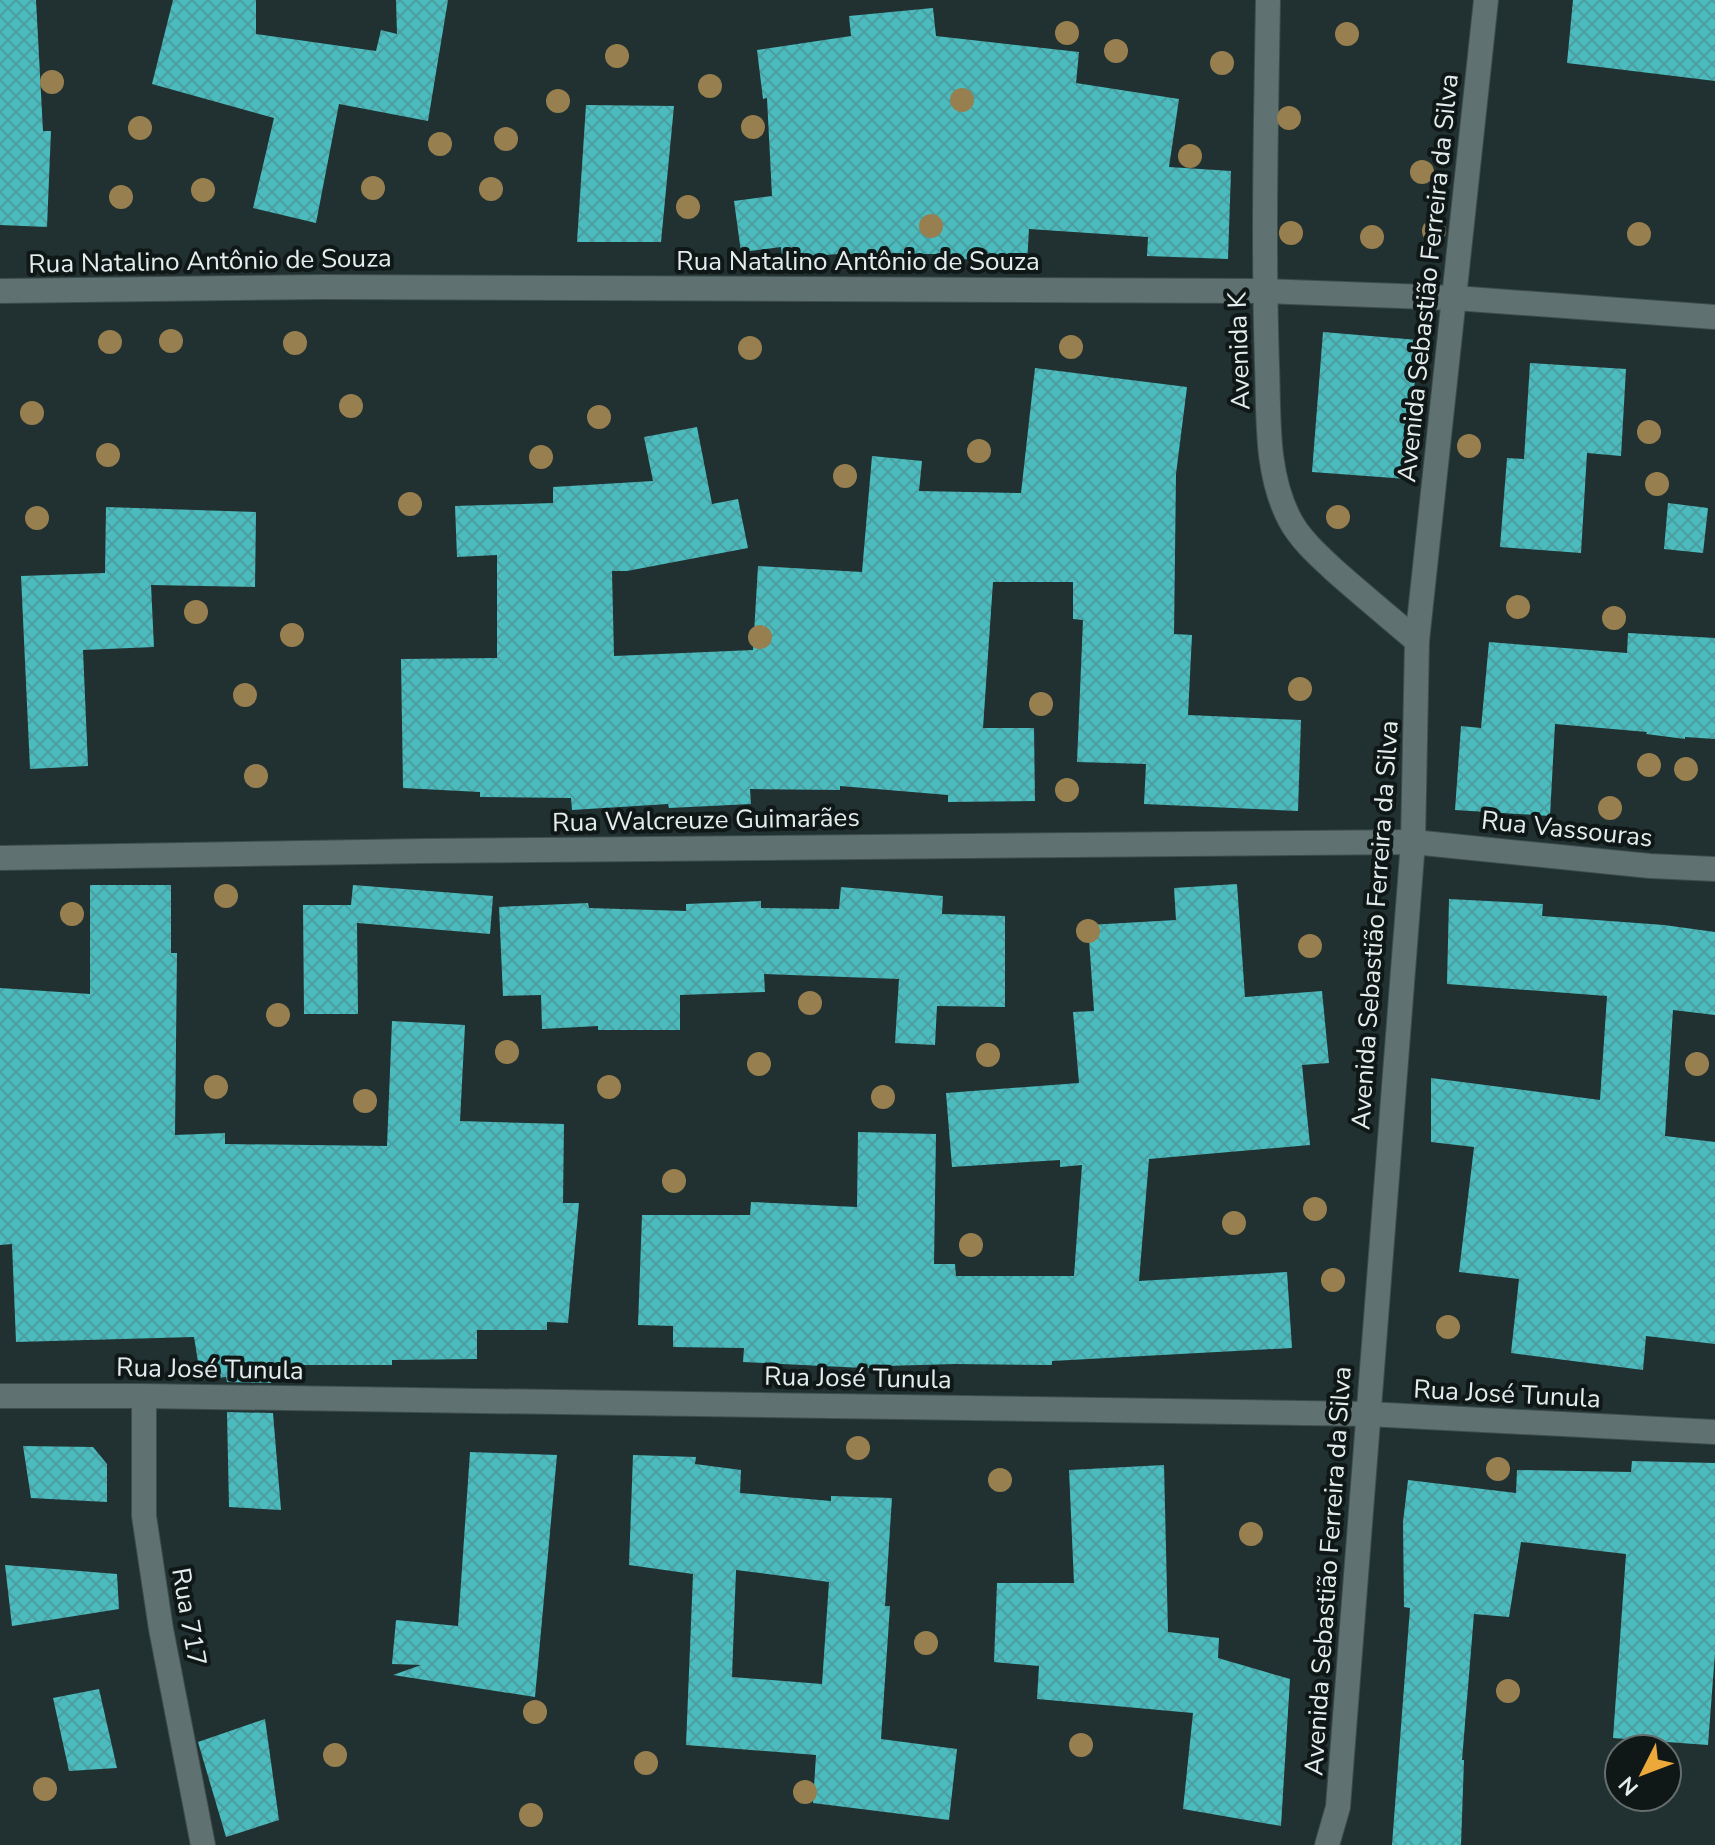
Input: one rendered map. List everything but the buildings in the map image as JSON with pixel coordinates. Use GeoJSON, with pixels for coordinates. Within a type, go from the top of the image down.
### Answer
{"type":"FeatureCollection","features":[{"type":"Feature","properties":{"kind":"street","name":"Avenida K"},"geometry":{"type":"LineString","coordinates":[[1268,0],[1265,291],[1270,428],[1279,498],[1292,524],[1309,545],[1417,641]]}},
{"type":"Feature","properties":{"kind":"street","name":"Avenida Sebastião Ferreira da Silva"},"geometry":{"type":"LineString","coordinates":[[1327,1845],[1338,1807],[1413,842],[1417,641],[1486,0]]}},
{"type":"Feature","properties":{"kind":"street","name":"Rua Natalino Antônio de Souza"},"geometry":{"type":"LineString","coordinates":[[0,291],[339,287],[1265,291],[1455,298],[1715,317]]}},
{"type":"Feature","properties":{"kind":"street","name":"Rua Walcreuze Guimarães"},"geometry":{"type":"LineString","coordinates":[[0,858],[1413,842]]}},
{"type":"Feature","properties":{"kind":"street","name":"Rua Vassouras"},"geometry":{"type":"LineString","coordinates":[[1413,842],[1650,866],[1715,869]]}},
{"type":"Feature","properties":{"kind":"street","name":"Rua José Tunula"},"geometry":{"type":"LineString","coordinates":[[0,1396],[1368,1414],[1715,1432]]}},
{"type":"Feature","properties":{"kind":"street","name":"Rua 717"},"geometry":{"type":"LineString","coordinates":[[144,1396],[144,1516],[161,1629],[203,1845]]}},
{"type":"Feature","properties":{"kind":"street","name":"Avenida Sebastião Ferreira da Silva"},"geometry":{"type":"LineString","coordinates":[[1338,1807],[1346,1845]]}}]}
